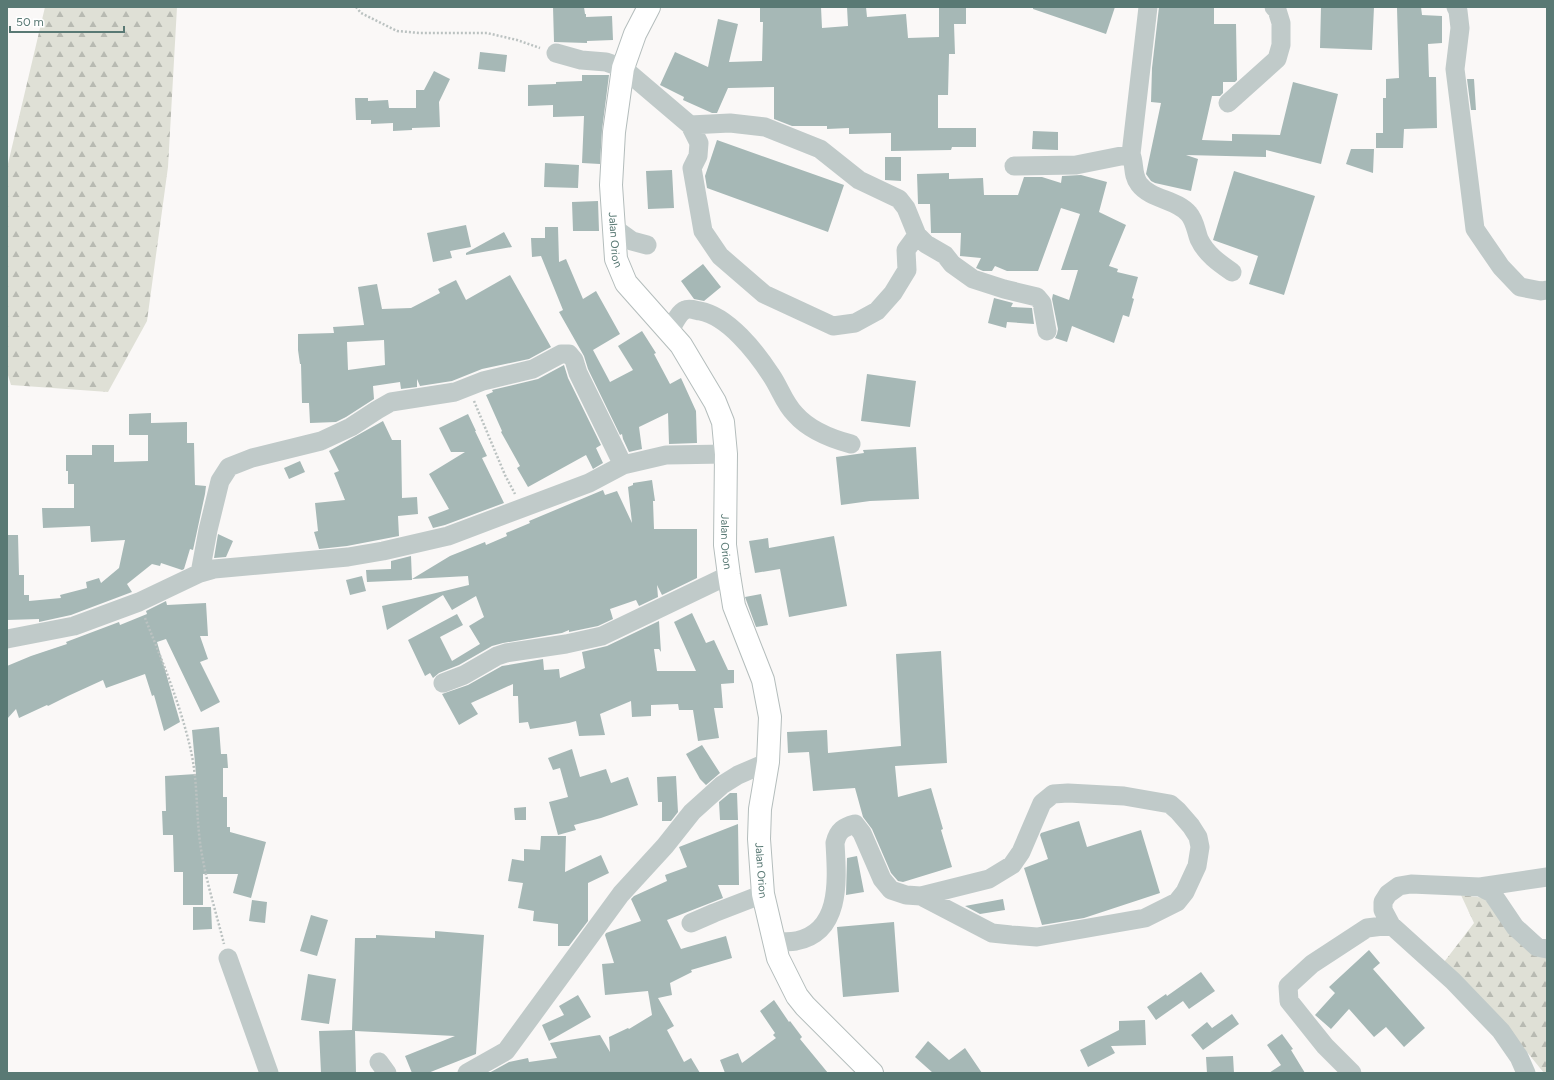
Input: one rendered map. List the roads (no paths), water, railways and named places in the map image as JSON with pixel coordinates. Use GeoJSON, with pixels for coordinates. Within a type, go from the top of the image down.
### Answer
{"type":"FeatureCollection","features":[{"type":"Feature","properties":{"kind":"highway","name":"Jalan Orion"},"geometry":{"type":"LineString","coordinates":[[649,7],[635,34],[623,68],[614,132],[611,185],[616,259],[626,284],[681,345],[715,402],[723,422],[726,454],[725,545],[729,575],[734,606],[763,680],[770,717],[768,762],[760,810],[759,839],[763,894],[778,958],[797,996],[805,1006],[872,1073]]}},
{"type":"Feature","properties":{"kind":"street"},"geometry":{"type":"LineString","coordinates":[[1148,7],[1131,154],[1133,171],[1139,184],[1148,192],[1188,212],[1206,251],[1220,264],[1232,272]]}},
{"type":"Feature","properties":{"kind":"street"},"geometry":{"type":"LineString","coordinates":[[1228,103],[1277,59],[1281,45],[1281,23],[1277,10],[1274,7]]}},
{"type":"Feature","properties":{"kind":"street"},"geometry":{"type":"LineString","coordinates":[[1456,7],[1458,11],[1460,28],[1455,69],[1474,228],[1500,267],[1520,287],[1541,291],[1547,290]]}},
{"type":"Feature","properties":{"kind":"street"},"geometry":{"type":"LineString","coordinates":[[556,53],[581,60],[606,62],[623,68],[690,124],[699,143],[698,156],[692,168],[703,231],[720,256],[764,294],[833,326],[855,323],[877,311],[893,293],[907,270],[906,250],[917,235]]}},
{"type":"Feature","properties":{"kind":"street"},"geometry":{"type":"LineString","coordinates":[[690,124],[730,123],[765,128],[820,149],[859,180],[899,199],[906,208],[917,235],[926,244],[945,255],[952,264],[973,279],[1004,289],[1037,297],[1042,303],[1047,331]]}},
{"type":"Feature","properties":{"kind":"street"},"geometry":{"type":"LineString","coordinates":[[1014,166],[1076,165],[1131,154]]}},
{"type":"Feature","properties":{"kind":"street"},"geometry":{"type":"LineString","coordinates":[[614,228],[632,241],[647,245]]}},
{"type":"Feature","properties":{"kind":"street"},"geometry":{"type":"LineString","coordinates":[[669,332],[684,310],[689,308],[711,314],[730,326],[758,356],[772,376],[785,401],[794,414],[803,422],[834,439],[851,444]]}},
{"type":"Feature","properties":{"kind":"street"},"geometry":{"type":"LineString","coordinates":[[207,571],[208,530],[220,481],[229,467],[252,458],[321,441],[351,427],[391,402],[455,392],[482,381],[533,369],[561,354],[569,354],[574,360],[578,373],[623,465]]}},
{"type":"Feature","properties":{"kind":"street"},"geometry":{"type":"LineString","coordinates":[[7,639],[74,626],[139,602],[207,571],[348,557],[383,551],[448,536],[589,483],[623,465],[666,455],[726,454]]}},
{"type":"Feature","properties":{"kind":"street"},"geometry":{"type":"LineString","coordinates":[[443,684],[464,675],[506,652],[566,644],[602,636],[729,575]]}},
{"type":"Feature","properties":{"kind":"street"},"geometry":{"type":"LineString","coordinates":[[473,1071],[506,1051],[621,894],[665,846],[692,812],[722,784],[738,775],[768,762]]}},
{"type":"Feature","properties":{"kind":"street"},"geometry":{"type":"LineString","coordinates":[[774,942],[796,941],[819,931],[824,926],[833,906],[836,875],[835,843],[843,827],[855,824],[862,833],[882,879],[891,890],[921,896],[992,933],[1037,937],[1144,918],[1177,902],[1185,892],[1197,866],[1200,847],[1198,838],[1191,826],[1170,804],[1124,796],[1073,793],[1053,794],[1042,803],[1021,852],[1012,865],[989,878],[921,896]]}},
{"type":"Feature","properties":{"kind":"street"},"geometry":{"type":"LineString","coordinates":[[1526,1073],[1519,1057],[1496,1026],[1453,981],[1391,925],[1384,910],[1383,902],[1388,894],[1399,886],[1411,884],[1480,887],[1547,876]]}},
{"type":"Feature","properties":{"kind":"street"},"geometry":{"type":"LineString","coordinates":[[1480,887],[1492,893],[1515,927],[1537,947],[1547,949]]}},
{"type":"Feature","properties":{"kind":"street"},"geometry":{"type":"LineString","coordinates":[[691,923],[763,894]]}},
{"type":"Feature","properties":{"kind":"street"},"geometry":{"type":"LineString","coordinates":[[1352,1073],[1325,1046],[1289,1001],[1288,986],[1312,964],[1367,928],[1391,925]]}},
{"type":"Feature","properties":{"kind":"street"},"geometry":{"type":"LineString","coordinates":[[228,958],[269,1073]]}}]}
